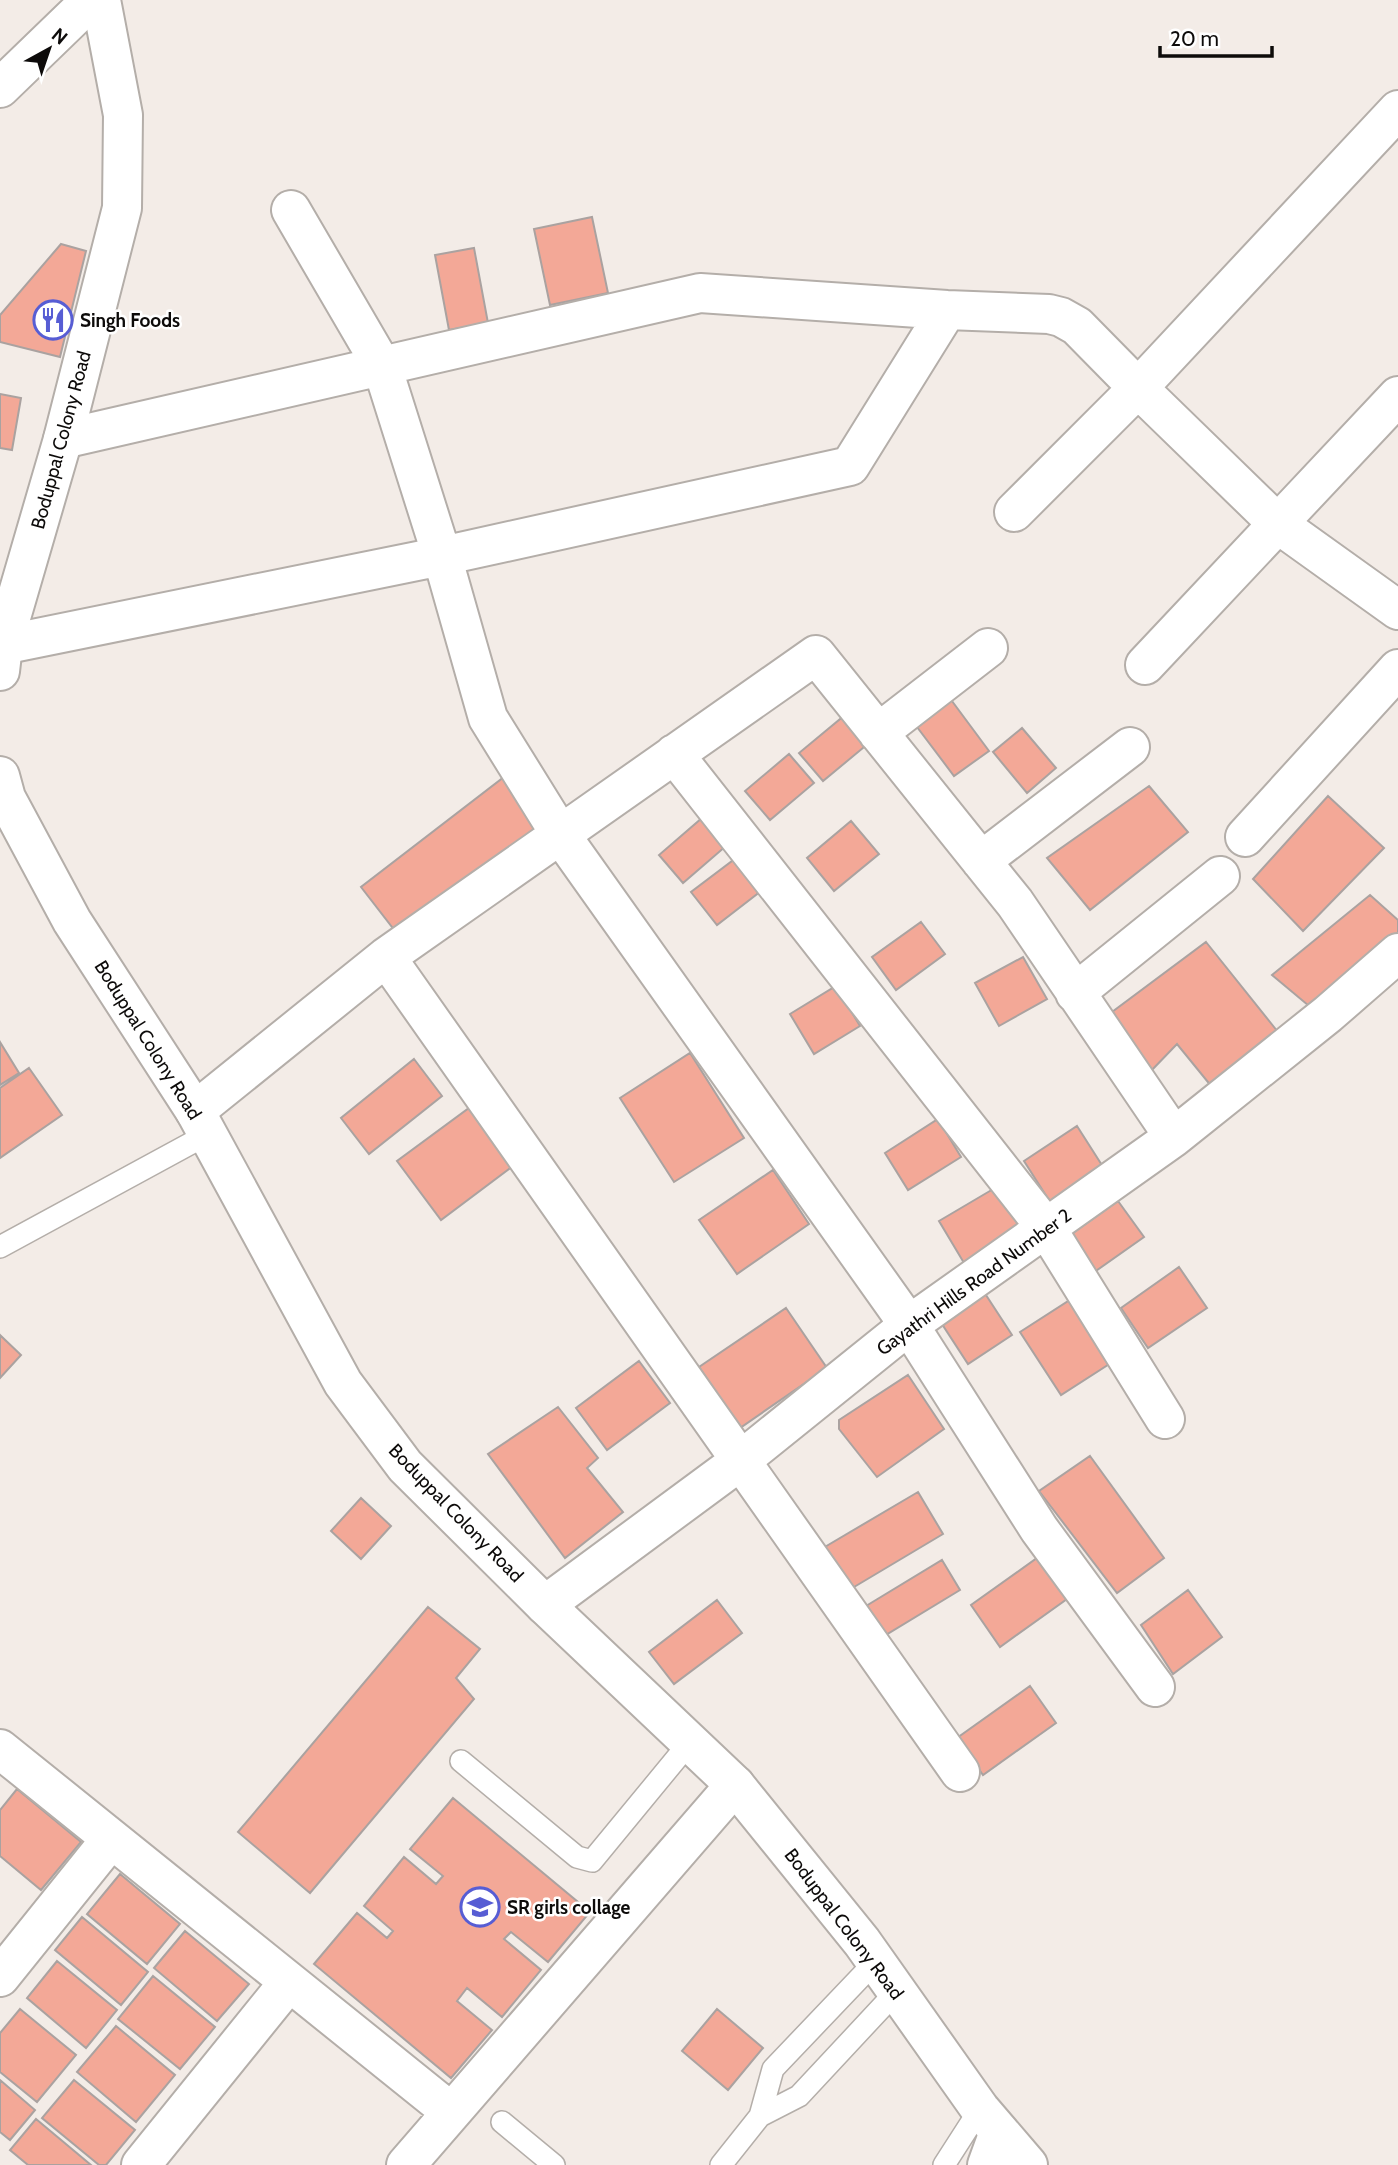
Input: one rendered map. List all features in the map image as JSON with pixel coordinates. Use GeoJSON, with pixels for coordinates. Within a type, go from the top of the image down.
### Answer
{"type":"FeatureCollection","features":[{"type":"Feature","properties":{"kind":"street"},"geometry":{"type":"LineString","coordinates":[[0,88],[91,0]]}},
{"type":"Feature","properties":{"kind":"street","name":"Boduppal Colony Road"},"geometry":{"type":"LineString","coordinates":[[1,658],[63,439],[122,208],[123,115],[102,0]]}},
{"type":"Feature","properties":{"kind":"street"},"geometry":{"type":"LineString","coordinates":[[1014,512],[1138,388],[1398,110]]}},
{"type":"Feature","properties":{"kind":"street"},"geometry":{"type":"LineString","coordinates":[[291,210],[382,366],[442,556],[488,718],[560,834],[909,1325],[1039,1529],[1155,1687]]}},
{"type":"Feature","properties":{"kind":"street"},"geometry":{"type":"LineString","coordinates":[[63,439],[701,293],[947,310],[1049,314],[1077,326],[1278,524],[1398,610]]}},
{"type":"Feature","properties":{"kind":"street"},"geometry":{"type":"LineString","coordinates":[[1,658],[442,556],[850,466],[947,310]]}},
{"type":"Feature","properties":{"kind":"street"},"geometry":{"type":"LineString","coordinates":[[1145,665],[1398,396]]}},
{"type":"Feature","properties":{"kind":"street"},"geometry":{"type":"LineString","coordinates":[[878,733],[988,648]]}},
{"type":"Feature","properties":{"kind":"street"},"geometry":{"type":"LineString","coordinates":[[202,1123],[386,957],[816,655],[1015,903],[1174,1138]]}},
{"type":"Feature","properties":{"kind":"street"},"geometry":{"type":"LineString","coordinates":[[1245,836],[1398,669]]}},
{"type":"Feature","properties":{"kind":"street"},"geometry":{"type":"LineString","coordinates":[[981,861],[1130,747]]}},
{"type":"Feature","properties":{"kind":"street"},"geometry":{"type":"LineString","coordinates":[[674,754],[1047,1229],[1165,1419]]}},
{"type":"Feature","properties":{"kind":"street","name":"Boduppal Colony Road"},"geometry":{"type":"LineString","coordinates":[[0,776],[6,798],[72,921],[202,1123],[343,1383],[405,1465],[545,1605],[735,1785],[862,1942],[989,2135],[1028,2165]]}},
{"type":"Feature","properties":{"kind":"street"},"geometry":{"type":"LineString","coordinates":[[1076,993],[1220,876]]}},
{"type":"Feature","properties":{"kind":"street","name":"Gayathri Hills Road Number 2"},"geometry":{"type":"LineString","coordinates":[[545,1605],[740,1461],[909,1325],[1174,1138],[1328,1014],[1398,953]]}},
{"type":"Feature","properties":{"kind":"street"},"geometry":{"type":"LineString","coordinates":[[386,957],[960,1772]]}},
{"type":"Feature","properties":{"kind":"street"},"geometry":{"type":"LineString","coordinates":[[0,1749],[451,2112]]}},
{"type":"Feature","properties":{"kind":"street"},"geometry":{"type":"LineString","coordinates":[[406,2165],[735,1785]]}},
{"type":"Feature","properties":{"kind":"street"},"geometry":{"type":"LineString","coordinates":[[0,1977],[111,1839]]}},
{"type":"Feature","properties":{"kind":"street"},"geometry":{"type":"LineString","coordinates":[[141,2165],[289,1982]]}},
{"type":"Feature","properties":{"kind":"lane"},"geometry":{"type":"LineString","coordinates":[[0,1247],[202,1123]]}},
{"type":"Feature","properties":{"kind":"lane"},"geometry":{"type":"LineString","coordinates":[[461,1761],[577,1857],[592,1861],[690,1742]]}},
{"type":"Feature","properties":{"kind":"lane"},"geometry":{"type":"LineString","coordinates":[[760,2116],[799,2096],[886,1977]]}},
{"type":"Feature","properties":{"kind":"lane"},"geometry":{"type":"LineString","coordinates":[[721,2165],[760,2116],[773,2069],[886,1977]]}},
{"type":"Feature","properties":{"kind":"lane"},"geometry":{"type":"LineString","coordinates":[[502,2122],[554,2165]]}},
{"type":"Feature","properties":{"kind":"lane"},"geometry":{"type":"LineString","coordinates":[[944,2165],[989,2135]]}},
{"type":"Feature","properties":{"kind":"building"},"geometry":{"type":"Polygon","coordinates":[[[592,217],[608,293],[550,305],[534,229],[592,217]]]}},
{"type":"Feature","properties":{"kind":"building"},"geometry":{"type":"Polygon","coordinates":[[[61,244],[86,251],[60,357],[0,342],[0,315],[61,244]]]}},
{"type":"Feature","properties":{"kind":"building"},"geometry":{"type":"Polygon","coordinates":[[[474,248],[488,323],[449,330],[435,255],[474,248]]]}},
{"type":"Feature","properties":{"kind":"building"},"geometry":{"type":"Polygon","coordinates":[[[0,394],[21,398],[12,450],[0,448],[0,394]]]}},
{"type":"Feature","properties":{"kind":"building"},"geometry":{"type":"Polygon","coordinates":[[[949,697],[989,751],[954,776],[914,723],[949,697]]]}},
{"type":"Feature","properties":{"kind":"building"},"geometry":{"type":"Polygon","coordinates":[[[845,715],[869,743],[823,781],[799,753],[845,715]]]}},
{"type":"Feature","properties":{"kind":"building"},"geometry":{"type":"Polygon","coordinates":[[[1022,728],[1056,768],[1027,793],[993,752],[1022,728]]]}},
{"type":"Feature","properties":{"kind":"building"},"geometry":{"type":"Polygon","coordinates":[[[789,754],[814,783],[770,820],[745,791],[789,754]]]}},
{"type":"Feature","properties":{"kind":"building"},"geometry":{"type":"Polygon","coordinates":[[[504,777],[542,827],[399,936],[361,887],[504,777]]]}},
{"type":"Feature","properties":{"kind":"building"},"geometry":{"type":"Polygon","coordinates":[[[1149,786],[1188,832],[1090,910],[1047,858],[1149,786]]]}},
{"type":"Feature","properties":{"kind":"building"},"geometry":{"type":"Polygon","coordinates":[[[1328,796],[1384,848],[1303,931],[1253,879],[1328,796]]]}},
{"type":"Feature","properties":{"kind":"building"},"geometry":{"type":"Polygon","coordinates":[[[702,818],[726,846],[683,883],[659,855],[702,818]]]}},
{"type":"Feature","properties":{"kind":"building"},"geometry":{"type":"Polygon","coordinates":[[[851,821],[879,854],[834,891],[807,858],[851,821]]]}},
{"type":"Feature","properties":{"kind":"building"},"geometry":{"type":"Polygon","coordinates":[[[740,855],[765,888],[717,925],[691,892],[740,855]]]}},
{"type":"Feature","properties":{"kind":"building"},"geometry":{"type":"Polygon","coordinates":[[[1370,895],[1398,920],[1398,934],[1345,979],[1315,1011],[1272,975],[1370,895]]]}},
{"type":"Feature","properties":{"kind":"building"},"geometry":{"type":"Polygon","coordinates":[[[921,922],[945,954],[896,990],[872,957],[921,922]]]}},
{"type":"Feature","properties":{"kind":"building"},"geometry":{"type":"Polygon","coordinates":[[[1206,942],[1278,1032],[1212,1087],[1177,1044],[1149,1073],[1112,1012],[1206,942]]]}},
{"type":"Feature","properties":{"kind":"building"},"geometry":{"type":"Polygon","coordinates":[[[1023,957],[1047,999],[999,1026],[975,983],[1023,957]]]}},
{"type":"Feature","properties":{"kind":"building"},"geometry":{"type":"Polygon","coordinates":[[[836,986],[860,1026],[814,1054],[790,1014],[836,986]]]}},
{"type":"Feature","properties":{"kind":"building"},"geometry":{"type":"Polygon","coordinates":[[[0,1042],[19,1073],[0,1085],[0,1042]]]}},
{"type":"Feature","properties":{"kind":"building"},"geometry":{"type":"Polygon","coordinates":[[[690,1053],[744,1138],[674,1182],[620,1098],[690,1053]]]}},
{"type":"Feature","properties":{"kind":"building"},"geometry":{"type":"Polygon","coordinates":[[[414,1059],[442,1096],[369,1154],[341,1118],[414,1059]]]}},
{"type":"Feature","properties":{"kind":"building"},"geometry":{"type":"Polygon","coordinates":[[[29,1068],[62,1115],[0,1158],[0,1088],[29,1068]]]}},
{"type":"Feature","properties":{"kind":"building"},"geometry":{"type":"Polygon","coordinates":[[[469,1108],[513,1166],[441,1220],[397,1161],[469,1108]]]}},
{"type":"Feature","properties":{"kind":"building"},"geometry":{"type":"Polygon","coordinates":[[[938,1119],[961,1157],[908,1190],[885,1153],[938,1119]]]}},
{"type":"Feature","properties":{"kind":"building"},"geometry":{"type":"Polygon","coordinates":[[[1077,1126],[1105,1170],[1052,1205],[1024,1161],[1077,1126]]]}},
{"type":"Feature","properties":{"kind":"building"},"geometry":{"type":"Polygon","coordinates":[[[773,1170],[809,1224],[737,1274],[699,1220],[773,1170]]]}},
{"type":"Feature","properties":{"kind":"building"},"geometry":{"type":"Polygon","coordinates":[[[1000,1185],[1026,1227],[964,1263],[939,1221],[1000,1185]]]}},
{"type":"Feature","properties":{"kind":"building"},"geometry":{"type":"Polygon","coordinates":[[[1118,1201],[1144,1237],[1093,1273],[1067,1237],[1118,1201]]]}},
{"type":"Feature","properties":{"kind":"building"},"geometry":{"type":"Polygon","coordinates":[[[1179,1267],[1207,1308],[1148,1348],[1121,1308],[1179,1267]]]}},
{"type":"Feature","properties":{"kind":"building"},"geometry":{"type":"Polygon","coordinates":[[[984,1292],[1012,1335],[968,1364],[940,1321],[984,1292]]]}},
{"type":"Feature","properties":{"kind":"building"},"geometry":{"type":"Polygon","coordinates":[[[1073,1298],[1114,1361],[1061,1395],[1020,1332],[1073,1298]]]}},
{"type":"Feature","properties":{"kind":"building"},"geometry":{"type":"Polygon","coordinates":[[[786,1308],[827,1368],[740,1428],[699,1367],[786,1308]]]}},
{"type":"Feature","properties":{"kind":"building"},"geometry":{"type":"Polygon","coordinates":[[[0,1335],[21,1355],[0,1378],[0,1335]]]}},
{"type":"Feature","properties":{"kind":"building"},"geometry":{"type":"Polygon","coordinates":[[[639,1361],[670,1403],[607,1450],[576,1408],[639,1361]]]}},
{"type":"Feature","properties":{"kind":"building"},"geometry":{"type":"Polygon","coordinates":[[[908,1375],[944,1429],[877,1477],[839,1429],[839,1420],[908,1375]]]}},
{"type":"Feature","properties":{"kind":"building"},"geometry":{"type":"Polygon","coordinates":[[[558,1407],[598,1458],[587,1468],[623,1512],[565,1558],[488,1454],[558,1407]]]}},
{"type":"Feature","properties":{"kind":"building"},"geometry":{"type":"Polygon","coordinates":[[[1090,1456],[1164,1558],[1117,1593],[1039,1491],[1090,1456]]]}},
{"type":"Feature","properties":{"kind":"building"},"geometry":{"type":"Polygon","coordinates":[[[918,1492],[943,1534],[844,1593],[818,1551],[918,1492]]]}},
{"type":"Feature","properties":{"kind":"building"},"geometry":{"type":"Polygon","coordinates":[[[361,1498],[391,1526],[361,1559],[331,1531],[361,1498]]]}},
{"type":"Feature","properties":{"kind":"building"},"geometry":{"type":"Polygon","coordinates":[[[1037,1558],[1067,1599],[1000,1647],[971,1605],[1037,1558]]]}},
{"type":"Feature","properties":{"kind":"building"},"geometry":{"type":"Polygon","coordinates":[[[942,1560],[960,1590],[884,1636],[866,1606],[942,1560]]]}},
{"type":"Feature","properties":{"kind":"building"},"geometry":{"type":"Polygon","coordinates":[[[1188,1590],[1222,1637],[1173,1674],[1141,1625],[1188,1590]]]}},
{"type":"Feature","properties":{"kind":"building"},"geometry":{"type":"Polygon","coordinates":[[[717,1600],[742,1633],[674,1684],[649,1652],[717,1600]]]}},
{"type":"Feature","properties":{"kind":"building"},"geometry":{"type":"Polygon","coordinates":[[[428,1607],[480,1649],[456,1678],[474,1699],[310,1893],[238,1832],[428,1607]]]}},
{"type":"Feature","properties":{"kind":"building"},"geometry":{"type":"Polygon","coordinates":[[[1030,1686],[1056,1723],[983,1775],[957,1738],[1030,1686]]]}},
{"type":"Feature","properties":{"kind":"building"},"geometry":{"type":"Polygon","coordinates":[[[17,1789],[81,1842],[41,1890],[0,1856],[0,1810],[17,1789]]]}},
{"type":"Feature","properties":{"kind":"building"},"geometry":{"type":"Polygon","coordinates":[[[453,1798],[590,1912],[548,1962],[511,1932],[504,1939],[541,1970],[502,2017],[467,1988],[457,2001],[492,2030],[451,2078],[314,1964],[357,1913],[387,1938],[393,1931],[364,1906],[404,1857],[436,1884],[443,1876],[410,1849],[453,1798]]]}},
{"type":"Feature","properties":{"kind":"building"},"geometry":{"type":"Polygon","coordinates":[[[120,1874],[180,1924],[147,1964],[87,1914],[120,1874]]]}},
{"type":"Feature","properties":{"kind":"building"},"geometry":{"type":"Polygon","coordinates":[[[82,1917],[148,1972],[121,2005],[55,1950],[82,1917]]]}},
{"type":"Feature","properties":{"kind":"building"},"geometry":{"type":"Polygon","coordinates":[[[185,1931],[249,1984],[217,2021],[154,1968],[185,1931]]]}},
{"type":"Feature","properties":{"kind":"building"},"geometry":{"type":"Polygon","coordinates":[[[57,1961],[117,2010],[86,2048],[27,1998],[57,1961]]]}},
{"type":"Feature","properties":{"kind":"building"},"geometry":{"type":"Polygon","coordinates":[[[153,1976],[215,2027],[180,2069],[118,2019],[153,1976]]]}},
{"type":"Feature","properties":{"kind":"building"},"geometry":{"type":"Polygon","coordinates":[[[20,2009],[76,2055],[37,2102],[0,2072],[0,2033],[20,2009]]]}},
{"type":"Feature","properties":{"kind":"building"},"geometry":{"type":"Polygon","coordinates":[[[717,2009],[763,2048],[728,2090],[682,2051],[717,2009]]]}},
{"type":"Feature","properties":{"kind":"building"},"geometry":{"type":"Polygon","coordinates":[[[116,2026],[175,2075],[136,2122],[77,2072],[116,2026]]]}},
{"type":"Feature","properties":{"kind":"building"},"geometry":{"type":"Polygon","coordinates":[[[0,2080],[35,2110],[10,2140],[0,2132],[0,2080]]]}},
{"type":"Feature","properties":{"kind":"building"},"geometry":{"type":"Polygon","coordinates":[[[74,2080],[135,2130],[106,2165],[99,2165],[42,2118],[74,2080]]]}},
{"type":"Feature","properties":{"kind":"building"},"geometry":{"type":"Polygon","coordinates":[[[36,2119],[91,2165],[28,2165],[10,2150],[36,2119]]]}},
{"type":"Feature","properties":{"kind":"place","name":"Singh Foods"},"geometry":{"type":"Point","coordinates":[53,320]}},
{"type":"Feature","properties":{"kind":"place","name":"SR girls collage"},"geometry":{"type":"Point","coordinates":[480,1907]}}]}
